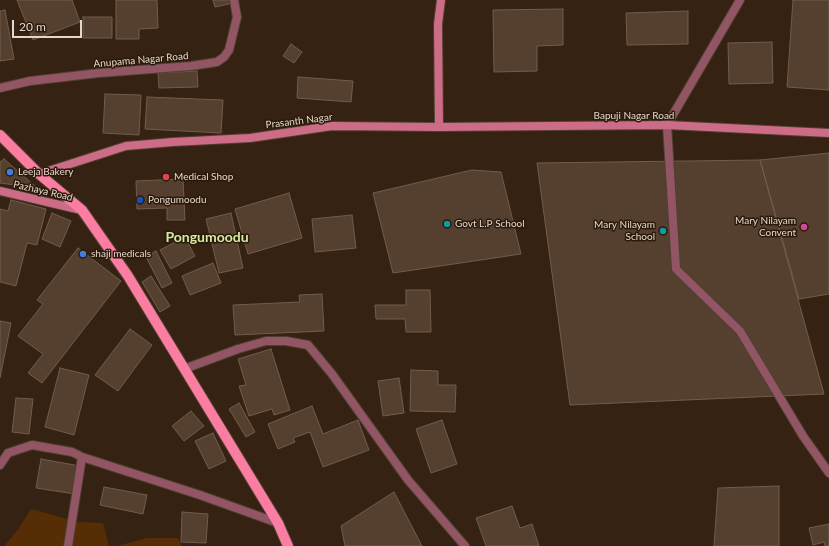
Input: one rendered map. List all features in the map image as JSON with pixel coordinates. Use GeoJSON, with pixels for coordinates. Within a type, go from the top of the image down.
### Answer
{"type":"FeatureCollection","features":[{"type":"Feature","properties":{"kind":"main road"},"geometry":{"type":"LineString","coordinates":[[0,135],[39,174],[82,210],[128,276],[278,523],[288,546]]}},
{"type":"Feature","properties":{"kind":"street","name":"Anupama Nagar Road"},"geometry":{"type":"LineString","coordinates":[[0,88],[30,81],[217,62],[224,57],[229,50],[238,17],[234,0]]}},
{"type":"Feature","properties":{"kind":"street"},"geometry":{"type":"LineString","coordinates":[[439,127],[438,24],[441,0]]}},
{"type":"Feature","properties":{"kind":"street"},"geometry":{"type":"LineString","coordinates":[[740,0],[667,125],[676,269],[740,331],[803,436],[829,473]]}},
{"type":"Feature","properties":{"kind":"street","name":"Bapuji Nagar Road"},"geometry":{"type":"LineString","coordinates":[[439,127],[667,125],[829,133]]}},
{"type":"Feature","properties":{"kind":"street","name":"Prasanth Nagar"},"geometry":{"type":"LineString","coordinates":[[39,174],[126,146],[250,138],[332,126],[439,127]]}},
{"type":"Feature","properties":{"kind":"street","name":"Pazhaya Road"},"geometry":{"type":"LineString","coordinates":[[0,191],[82,210]]}},
{"type":"Feature","properties":{"kind":"street"},"geometry":{"type":"LineString","coordinates":[[184,369],[238,349],[266,342],[286,341],[308,345],[332,374],[408,480],[465,546]]}},
{"type":"Feature","properties":{"kind":"street"},"geometry":{"type":"LineString","coordinates":[[0,465],[8,453],[32,445],[72,452],[82,457],[278,523]]}},
{"type":"Feature","properties":{"kind":"street"},"geometry":{"type":"LineString","coordinates":[[68,546],[82,457]]}},
{"type":"Feature","properties":{"kind":"shaded area"},"geometry":{"type":"Polygon","coordinates":[[[31,509],[78,522],[103,523],[109,546],[4,546],[17,531],[31,509]]]}},
{"type":"Feature","properties":{"kind":"shaded area"},"geometry":{"type":"Polygon","coordinates":[[[147,538],[178,538],[182,546],[117,546],[147,538]]]}},
{"type":"Feature","properties":{"kind":"building"},"geometry":{"type":"Polygon","coordinates":[[[17,0],[72,0],[80,22],[33,40],[17,0]]]}},
{"type":"Feature","properties":{"kind":"building"},"geometry":{"type":"Polygon","coordinates":[[[116,0],[157,0],[158,28],[139,29],[139,39],[116,39],[116,0]]]}},
{"type":"Feature","properties":{"kind":"building"},"geometry":{"type":"Polygon","coordinates":[[[213,0],[232,0],[233,3],[215,7],[213,0]]]}},
{"type":"Feature","properties":{"kind":"building"},"geometry":{"type":"Polygon","coordinates":[[[793,0],[829,0],[829,90],[787,87],[793,0]]]}},
{"type":"Feature","properties":{"kind":"building"},"geometry":{"type":"Polygon","coordinates":[[[563,9],[563,45],[537,46],[537,71],[494,72],[493,10],[563,9]]]}},
{"type":"Feature","properties":{"kind":"building"},"geometry":{"type":"Polygon","coordinates":[[[5,10],[14,59],[0,61],[0,11],[5,10]]]}},
{"type":"Feature","properties":{"kind":"building"},"geometry":{"type":"Polygon","coordinates":[[[688,11],[688,44],[627,45],[626,13],[688,11]]]}},
{"type":"Feature","properties":{"kind":"building"},"geometry":{"type":"Polygon","coordinates":[[[83,17],[112,17],[112,38],[83,38],[83,17]]]}},
{"type":"Feature","properties":{"kind":"building"},"geometry":{"type":"Polygon","coordinates":[[[772,42],[773,83],[729,84],[728,43],[772,42]]]}},
{"type":"Feature","properties":{"kind":"building"},"geometry":{"type":"Polygon","coordinates":[[[291,44],[302,52],[294,63],[283,56],[291,44]]]}},
{"type":"Feature","properties":{"kind":"building"},"geometry":{"type":"Polygon","coordinates":[[[197,71],[198,87],[159,88],[158,73],[197,71]]]}},
{"type":"Feature","properties":{"kind":"building"},"geometry":{"type":"Polygon","coordinates":[[[298,77],[353,81],[351,102],[297,98],[298,77]]]}},
{"type":"Feature","properties":{"kind":"building"},"geometry":{"type":"Polygon","coordinates":[[[105,94],[141,95],[139,135],[103,133],[105,94]]]}},
{"type":"Feature","properties":{"kind":"building"},"geometry":{"type":"Polygon","coordinates":[[[147,97],[223,100],[221,133],[145,129],[147,97]]]}},
{"type":"Feature","properties":{"kind":"building","name":"Mary Nilayam Convent"},"geometry":{"type":"Polygon","coordinates":[[[829,153],[829,294],[799,299],[760,160],[829,153]]]}},
{"type":"Feature","properties":{"kind":"building","name":"Leeja Bakery"},"geometry":{"type":"Polygon","coordinates":[[[4,159],[37,188],[0,183],[0,162],[4,159]]]}},
{"type":"Feature","properties":{"kind":"building","name":"Mary Nilayam School"},"geometry":{"type":"Polygon","coordinates":[[[760,160],[824,394],[570,405],[537,163],[760,160]]]}},
{"type":"Feature","properties":{"kind":"building","name":"Govt L.P School"},"geometry":{"type":"Polygon","coordinates":[[[472,170],[501,172],[521,254],[393,273],[373,193],[472,170]]]}},
{"type":"Feature","properties":{"kind":"building"},"geometry":{"type":"Polygon","coordinates":[[[183,179],[185,220],[167,220],[167,208],[137,209],[136,181],[183,179]]]}},
{"type":"Feature","properties":{"kind":"building"},"geometry":{"type":"Polygon","coordinates":[[[289,193],[302,238],[248,254],[235,209],[289,193]]]}},
{"type":"Feature","properties":{"kind":"building"},"geometry":{"type":"Polygon","coordinates":[[[11,200],[46,209],[37,245],[27,243],[16,286],[0,282],[0,209],[8,211],[11,200]]]}},
{"type":"Feature","properties":{"kind":"building"},"geometry":{"type":"Polygon","coordinates":[[[52,213],[71,221],[60,247],[42,239],[52,213]]]}},
{"type":"Feature","properties":{"kind":"building"},"geometry":{"type":"Polygon","coordinates":[[[231,213],[243,268],[219,273],[206,219],[231,213]]]}},
{"type":"Feature","properties":{"kind":"building"},"geometry":{"type":"Polygon","coordinates":[[[352,215],[356,248],[315,252],[312,219],[352,215]]]}},
{"type":"Feature","properties":{"kind":"building"},"geometry":{"type":"Polygon","coordinates":[[[185,237],[195,256],[171,269],[160,250],[185,237]]]}},
{"type":"Feature","properties":{"kind":"building"},"geometry":{"type":"Polygon","coordinates":[[[78,248],[121,281],[42,383],[28,373],[43,354],[18,336],[43,304],[37,300],[78,248]]]}},
{"type":"Feature","properties":{"kind":"building"},"geometry":{"type":"Polygon","coordinates":[[[156,251],[172,283],[162,288],[146,257],[156,251]]]}},
{"type":"Feature","properties":{"kind":"building"},"geometry":{"type":"Polygon","coordinates":[[[213,263],[221,283],[190,295],[182,276],[213,263]]]}},
{"type":"Feature","properties":{"kind":"building"},"geometry":{"type":"Polygon","coordinates":[[[151,276],[170,306],[160,312],[142,282],[151,276]]]}},
{"type":"Feature","properties":{"kind":"building"},"geometry":{"type":"Polygon","coordinates":[[[406,290],[430,290],[431,332],[406,332],[405,319],[376,319],[375,305],[406,305],[406,290]]]}},
{"type":"Feature","properties":{"kind":"building"},"geometry":{"type":"Polygon","coordinates":[[[322,294],[324,331],[235,335],[233,305],[300,302],[299,295],[322,294]]]}},
{"type":"Feature","properties":{"kind":"building"},"geometry":{"type":"Polygon","coordinates":[[[0,321],[11,323],[0,378],[0,321]]]}},
{"type":"Feature","properties":{"kind":"building"},"geometry":{"type":"Polygon","coordinates":[[[130,329],[152,345],[118,391],[95,375],[130,329]]]}},
{"type":"Feature","properties":{"kind":"building"},"geometry":{"type":"Polygon","coordinates":[[[271,349],[290,410],[274,415],[272,409],[249,416],[239,386],[246,385],[238,359],[271,349]]]}},
{"type":"Feature","properties":{"kind":"building"},"geometry":{"type":"Polygon","coordinates":[[[60,368],[89,375],[74,435],[45,427],[60,368]]]}},
{"type":"Feature","properties":{"kind":"building"},"geometry":{"type":"Polygon","coordinates":[[[411,370],[438,371],[438,385],[456,385],[455,412],[410,411],[411,370]]]}},
{"type":"Feature","properties":{"kind":"building"},"geometry":{"type":"Polygon","coordinates":[[[399,378],[404,413],[383,416],[378,381],[399,378]]]}},
{"type":"Feature","properties":{"kind":"building"},"geometry":{"type":"Polygon","coordinates":[[[16,398],[33,399],[29,434],[12,432],[16,398]]]}},
{"type":"Feature","properties":{"kind":"building"},"geometry":{"type":"Polygon","coordinates":[[[239,403],[255,432],[246,437],[229,409],[239,403]]]}},
{"type":"Feature","properties":{"kind":"building"},"geometry":{"type":"Polygon","coordinates":[[[312,406],[323,434],[358,420],[369,450],[323,467],[310,432],[293,438],[295,442],[278,449],[268,424],[312,406]]]}},
{"type":"Feature","properties":{"kind":"building"},"geometry":{"type":"Polygon","coordinates":[[[191,411],[204,426],[184,441],[172,426],[191,411]]]}},
{"type":"Feature","properties":{"kind":"building"},"geometry":{"type":"Polygon","coordinates":[[[442,420],[457,464],[431,473],[416,429],[442,420]]]}},
{"type":"Feature","properties":{"kind":"building"},"geometry":{"type":"Polygon","coordinates":[[[213,433],[226,461],[209,469],[195,441],[213,433]]]}},
{"type":"Feature","properties":{"kind":"building"},"geometry":{"type":"Polygon","coordinates":[[[41,459],[80,466],[75,494],[36,488],[41,459]]]}},
{"type":"Feature","properties":{"kind":"building"},"geometry":{"type":"Polygon","coordinates":[[[779,486],[779,546],[714,546],[718,488],[779,486]]]}},
{"type":"Feature","properties":{"kind":"building"},"geometry":{"type":"Polygon","coordinates":[[[104,487],[147,495],[143,514],[100,505],[104,487]]]}},
{"type":"Feature","properties":{"kind":"building"},"geometry":{"type":"Polygon","coordinates":[[[394,492],[422,546],[345,546],[341,526],[394,492]]]}},
{"type":"Feature","properties":{"kind":"building"},"geometry":{"type":"Polygon","coordinates":[[[512,506],[520,528],[532,524],[539,546],[486,546],[476,518],[512,506]]]}},
{"type":"Feature","properties":{"kind":"building"},"geometry":{"type":"Polygon","coordinates":[[[182,512],[208,514],[206,543],[181,542],[182,512]]]}},
{"type":"Feature","properties":{"kind":"building"},"geometry":{"type":"Polygon","coordinates":[[[829,524],[829,546],[825,546],[824,542],[813,545],[809,528],[829,524]]]}},
{"type":"Feature","properties":{"kind":"place","name":"Leeja Bakery"},"geometry":{"type":"Point","coordinates":[10,172]}},
{"type":"Feature","properties":{"kind":"place","name":"Medical Shop"},"geometry":{"type":"Point","coordinates":[166,177]}},
{"type":"Feature","properties":{"kind":"place","name":"Pongumoodu"},"geometry":{"type":"Point","coordinates":[140,200]}},
{"type":"Feature","properties":{"kind":"place","name":"Govt L.P School"},"geometry":{"type":"Point","coordinates":[447,224]}},
{"type":"Feature","properties":{"kind":"place","name":"Mary Nilayam Convent"},"geometry":{"type":"Point","coordinates":[804,227]}},
{"type":"Feature","properties":{"kind":"place","name":"Mary Nilayam School"},"geometry":{"type":"Point","coordinates":[663,231]}},
{"type":"Feature","properties":{"kind":"place","name":"shaji medicals"},"geometry":{"type":"Point","coordinates":[83,254]}},
{"type":"Feature","properties":{"kind":"district","name":"Pongumoodu"},"geometry":{"type":"Point","coordinates":[207,237]}}]}
